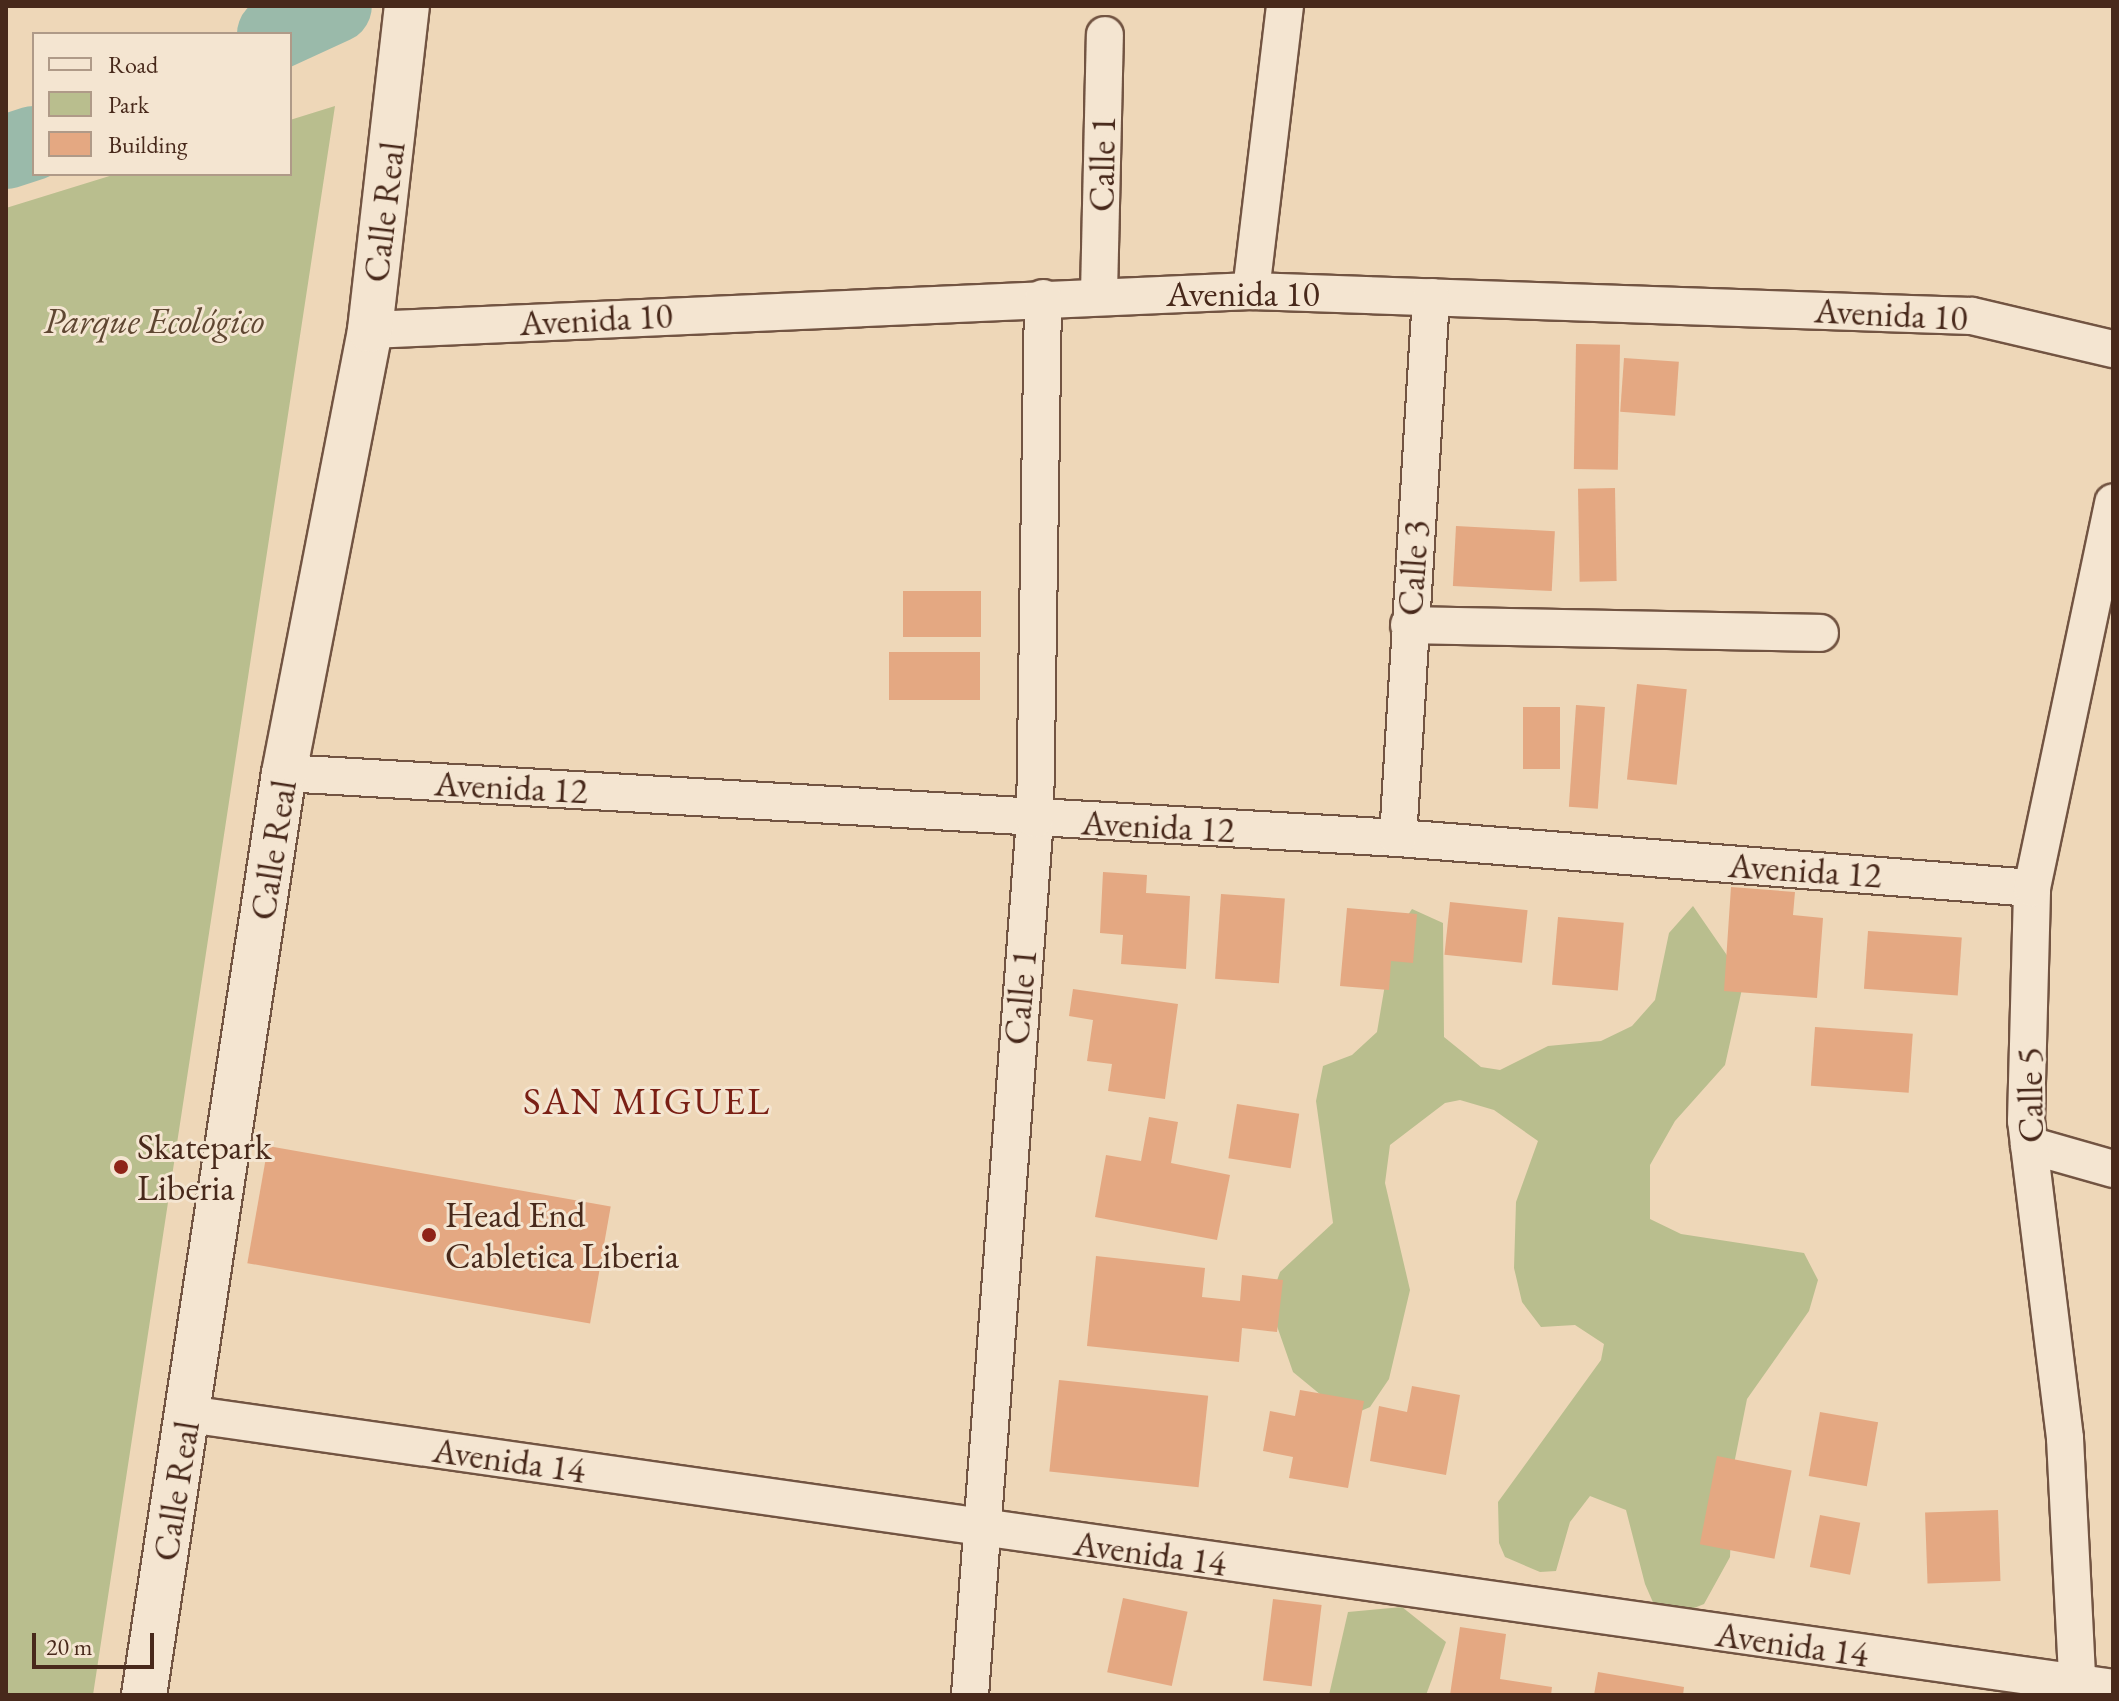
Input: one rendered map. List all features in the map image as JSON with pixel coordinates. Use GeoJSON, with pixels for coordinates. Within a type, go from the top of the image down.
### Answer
{"type":"FeatureCollection","features":[{"type":"Feature","properties":{"kind":"street","name":"Calle Real"},"geometry":{"type":"LineString","coordinates":[[144,1695],[284,773],[370,330],[407,6]]}},
{"type":"Feature","properties":{"kind":"street"},"geometry":{"type":"LineString","coordinates":[[1251,291],[1285,6]]}},
{"type":"Feature","properties":{"kind":"street","name":"Calle 1"},"geometry":{"type":"LineString","coordinates":[[1099,294],[1105,35]]}},
{"type":"Feature","properties":{"kind":"street","name":"Avenida 10"},"geometry":{"type":"LineString","coordinates":[[370,330],[1099,294],[1251,291],[1972,316],[2113,349]]}},
{"type":"Feature","properties":{"kind":"street","name":"Calle 3"},"geometry":{"type":"LineString","coordinates":[[1398,838],[1431,297]]}},
{"type":"Feature","properties":{"kind":"street","name":"Calle 1"},"geometry":{"type":"LineString","coordinates":[[970,1695],[977,1528],[1035,819],[1043,298]]}},
{"type":"Feature","properties":{"kind":"street","name":"Calle 5"},"geometry":{"type":"LineString","coordinates":[[2078,1690],[2065,1438],[2029,1145],[2032,888],[2113,502]]}},
{"type":"Feature","properties":{"kind":"street"},"geometry":{"type":"LineString","coordinates":[[1409,625],[1820,633]]}},
{"type":"Feature","properties":{"kind":"street","name":"Avenida 12"},"geometry":{"type":"LineString","coordinates":[[284,773],[1398,838],[2032,888]]}},
{"type":"Feature","properties":{"kind":"street"},"geometry":{"type":"LineString","coordinates":[[2029,1145],[2113,1169]]}},
{"type":"Feature","properties":{"kind":"street","name":"Avenida 14"},"geometry":{"type":"LineString","coordinates":[[188,1414],[2078,1690],[2113,1688]]}},
{"type":"Feature","properties":{"kind":"green space","name":"Parque Ecológico"},"geometry":{"type":"Polygon","coordinates":[[[335,106],[93,1695],[6,1695],[6,208],[110,176],[292,176],[292,119],[335,106]]]}},
{"type":"Feature","properties":{"kind":"green space"},"geometry":{"type":"Polygon","coordinates":[[[1693,906],[1744,980],[1725,1065],[1675,1121],[1650,1165],[1650,1219],[1681,1234],[1804,1253],[1818,1280],[1809,1311],[1747,1399],[1734,1464],[1730,1557],[1704,1604],[1672,1617],[1655,1607],[1645,1584],[1626,1510],[1590,1496],[1570,1522],[1556,1571],[1540,1572],[1505,1557],[1499,1543],[1498,1502],[1601,1360],[1604,1344],[1575,1325],[1541,1327],[1522,1302],[1514,1268],[1516,1202],[1538,1141],[1494,1110],[1460,1100],[1445,1103],[1390,1145],[1385,1183],[1410,1290],[1389,1379],[1370,1407],[1354,1414],[1338,1409],[1293,1372],[1269,1303],[1280,1272],[1333,1223],[1316,1101],[1323,1066],[1352,1055],[1377,1032],[1393,937],[1412,909],[1443,923],[1444,1037],[1481,1067],[1500,1070],[1548,1046],[1601,1041],[1632,1026],[1655,1000],[1669,933],[1693,906]]]}},
{"type":"Feature","properties":{"kind":"green space"},"geometry":{"type":"Polygon","coordinates":[[[1402,1607],[1446,1642],[1426,1695],[1329,1695],[1348,1612],[1402,1607]]]}},
{"type":"Feature","properties":{"kind":"building"},"geometry":{"type":"Polygon","coordinates":[[[1576,344],[1620,345],[1618,470],[1574,469],[1576,344]]]}},
{"type":"Feature","properties":{"kind":"building"},"geometry":{"type":"Polygon","coordinates":[[[1624,358],[1679,362],[1675,416],[1620,412],[1624,358]]]}},
{"type":"Feature","properties":{"kind":"building"},"geometry":{"type":"Polygon","coordinates":[[[1615,488],[1617,581],[1580,582],[1578,489],[1615,488]]]}},
{"type":"Feature","properties":{"kind":"building"},"geometry":{"type":"Polygon","coordinates":[[[1456,526],[1555,531],[1552,591],[1453,586],[1456,526]]]}},
{"type":"Feature","properties":{"kind":"building"},"geometry":{"type":"Polygon","coordinates":[[[903,591],[981,591],[981,637],[903,637],[903,591]]]}},
{"type":"Feature","properties":{"kind":"building"},"geometry":{"type":"Polygon","coordinates":[[[889,652],[980,652],[980,700],[889,700],[889,652]]]}},
{"type":"Feature","properties":{"kind":"building"},"geometry":{"type":"Polygon","coordinates":[[[1637,684],[1687,689],[1677,785],[1627,779],[1637,684]]]}},
{"type":"Feature","properties":{"kind":"building"},"geometry":{"type":"Polygon","coordinates":[[[1576,705],[1605,707],[1598,809],[1569,807],[1576,705]]]}},
{"type":"Feature","properties":{"kind":"building"},"geometry":{"type":"Polygon","coordinates":[[[1523,707],[1560,707],[1560,769],[1523,769],[1523,707]]]}},
{"type":"Feature","properties":{"kind":"building"},"geometry":{"type":"Polygon","coordinates":[[[1103,872],[1147,875],[1146,893],[1190,896],[1186,969],[1121,964],[1123,935],[1100,933],[1103,872]]]}},
{"type":"Feature","properties":{"kind":"building"},"geometry":{"type":"Polygon","coordinates":[[[1731,887],[1795,892],[1793,915],[1823,918],[1817,998],[1724,991],[1731,887]]]}},
{"type":"Feature","properties":{"kind":"building"},"geometry":{"type":"Polygon","coordinates":[[[1221,894],[1285,898],[1279,983],[1215,979],[1221,894]]]}},
{"type":"Feature","properties":{"kind":"building"},"geometry":{"type":"Polygon","coordinates":[[[1450,902],[1528,910],[1522,963],[1444,955],[1450,902]]]}},
{"type":"Feature","properties":{"kind":"building"},"geometry":{"type":"Polygon","coordinates":[[[1347,908],[1417,914],[1413,963],[1391,961],[1389,990],[1340,986],[1347,908]]]}},
{"type":"Feature","properties":{"kind":"building"},"geometry":{"type":"Polygon","coordinates":[[[1558,917],[1624,923],[1618,990],[1552,985],[1558,917]]]}},
{"type":"Feature","properties":{"kind":"building"},"geometry":{"type":"Polygon","coordinates":[[[1868,931],[1962,938],[1958,995],[1864,989],[1868,931]]]}},
{"type":"Feature","properties":{"kind":"building"},"geometry":{"type":"Polygon","coordinates":[[[1073,989],[1178,1004],[1165,1099],[1108,1091],[1112,1064],[1087,1061],[1093,1020],[1069,1016],[1073,989]]]}},
{"type":"Feature","properties":{"kind":"building"},"geometry":{"type":"Polygon","coordinates":[[[1815,1027],[1913,1034],[1909,1093],[1811,1086],[1815,1027]]]}},
{"type":"Feature","properties":{"kind":"building"},"geometry":{"type":"Polygon","coordinates":[[[1237,1104],[1299,1114],[1291,1168],[1228,1158],[1237,1104]]]}},
{"type":"Feature","properties":{"kind":"building"},"geometry":{"type":"Polygon","coordinates":[[[1149,1117],[1178,1122],[1171,1163],[1230,1175],[1217,1240],[1095,1217],[1106,1155],[1141,1161],[1149,1117]]]}},
{"type":"Feature","properties":{"kind":"building","name":"Head End Cabletica Liberia"},"geometry":{"type":"Polygon","coordinates":[[[268,1146],[611,1206],[590,1324],[247,1263],[268,1146]]]}},
{"type":"Feature","properties":{"kind":"building"},"geometry":{"type":"Polygon","coordinates":[[[1096,1256],[1205,1268],[1202,1297],[1240,1301],[1242,1275],[1283,1280],[1277,1332],[1242,1328],[1239,1362],[1087,1346],[1096,1256]]]}},
{"type":"Feature","properties":{"kind":"building"},"geometry":{"type":"Polygon","coordinates":[[[1059,1380],[1208,1396],[1199,1487],[1049,1471],[1059,1380]]]}},
{"type":"Feature","properties":{"kind":"building"},"geometry":{"type":"Polygon","coordinates":[[[1412,1386],[1460,1395],[1446,1475],[1370,1461],[1379,1406],[1407,1412],[1412,1386]]]}},
{"type":"Feature","properties":{"kind":"building"},"geometry":{"type":"Polygon","coordinates":[[[1300,1390],[1364,1401],[1348,1488],[1289,1478],[1293,1457],[1263,1451],[1270,1411],[1295,1416],[1300,1390]]]}},
{"type":"Feature","properties":{"kind":"building"},"geometry":{"type":"Polygon","coordinates":[[[1820,1412],[1878,1422],[1867,1486],[1809,1476],[1820,1412]]]}},
{"type":"Feature","properties":{"kind":"building"},"geometry":{"type":"Polygon","coordinates":[[[1717,1456],[1792,1471],[1774,1559],[1700,1544],[1717,1456]]]}},
{"type":"Feature","properties":{"kind":"building"},"geometry":{"type":"Polygon","coordinates":[[[1998,1510],[2000,1581],[1928,1584],[1925,1513],[1998,1510]]]}},
{"type":"Feature","properties":{"kind":"building"},"geometry":{"type":"Polygon","coordinates":[[[1820,1515],[1860,1523],[1850,1575],[1810,1567],[1820,1515]]]}},
{"type":"Feature","properties":{"kind":"building"},"geometry":{"type":"Polygon","coordinates":[[[1123,1598],[1188,1612],[1172,1686],[1107,1672],[1123,1598]]]}},
{"type":"Feature","properties":{"kind":"building"},"geometry":{"type":"Polygon","coordinates":[[[1273,1599],[1322,1605],[1312,1686],[1263,1680],[1273,1599]]]}},
{"type":"Feature","properties":{"kind":"building"},"geometry":{"type":"Polygon","coordinates":[[[1460,1627],[1506,1634],[1500,1679],[1552,1687],[1551,1695],[1450,1695],[1460,1627]]]}},
{"type":"Feature","properties":{"kind":"building"},"geometry":{"type":"Polygon","coordinates":[[[1598,1672],[1684,1687],[1683,1695],[1594,1695],[1598,1672]]]}},
{"type":"Feature","properties":{"kind":"waterway"},"geometry":{"type":"LineString","coordinates":[[278,32],[335,6]]}},
{"type":"Feature","properties":{"kind":"waterway"},"geometry":{"type":"LineString","coordinates":[[6,152],[32,144]]}},
{"type":"Feature","properties":{"kind":"place","name":"Skatepark Liberia"},"geometry":{"type":"Point","coordinates":[121,1167]}},
{"type":"Feature","properties":{"kind":"place","name":"Head End Cabletica Liberia"},"geometry":{"type":"Point","coordinates":[429,1235]}},
{"type":"Feature","properties":{"kind":"district","name":"SAN MIGUEL"},"geometry":{"type":"Point","coordinates":[647,1101]}}]}
